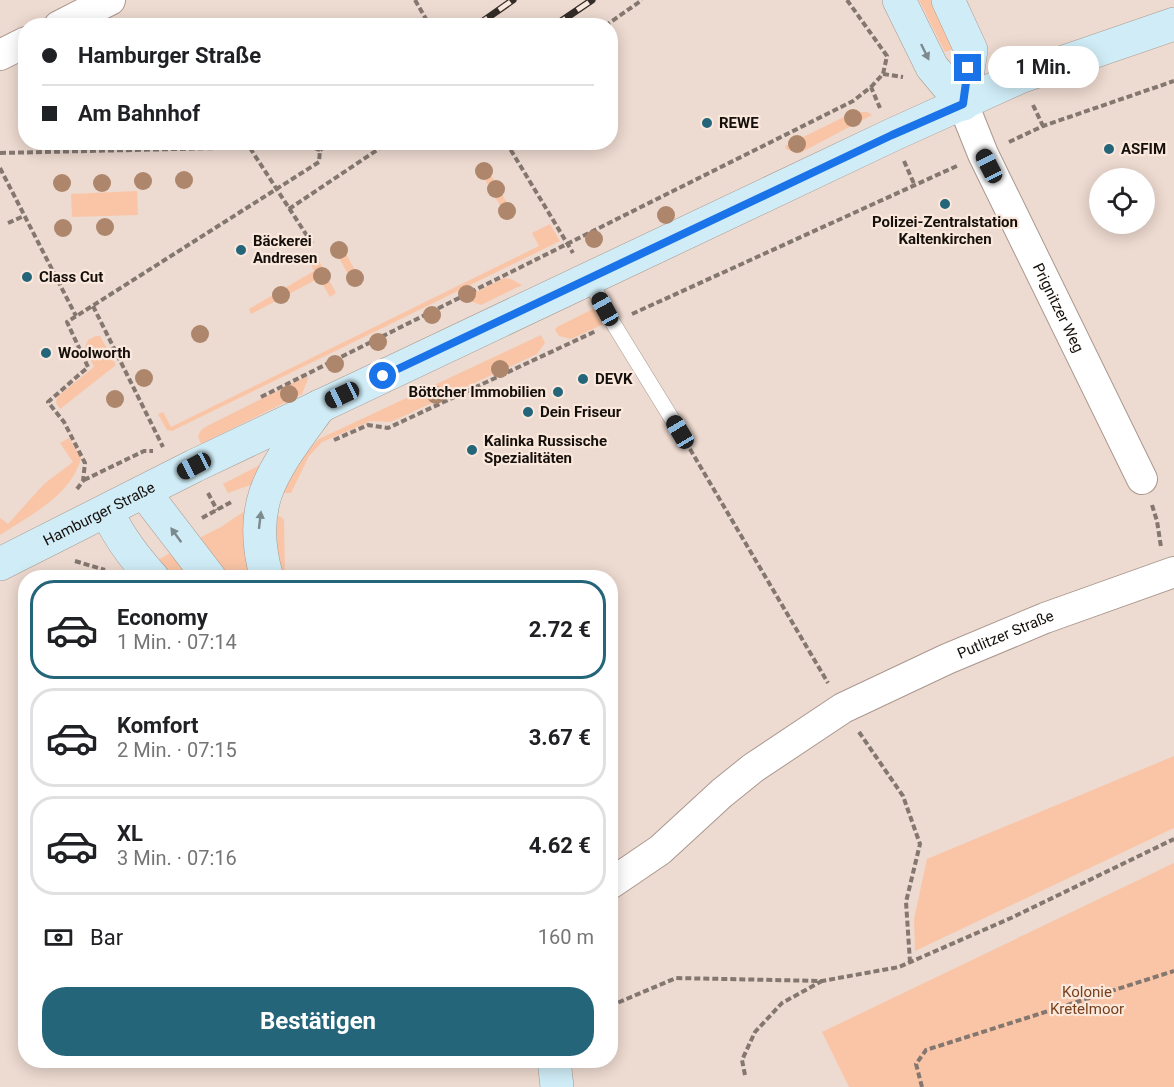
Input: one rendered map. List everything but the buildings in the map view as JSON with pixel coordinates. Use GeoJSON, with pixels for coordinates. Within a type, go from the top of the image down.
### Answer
{"type":"FeatureCollection","features":[{"type":"Feature","properties":{"kind":"main road"},"geometry":{"type":"LineString","coordinates":[[899,0],[932,67],[963,104]]}},
{"type":"Feature","properties":{"kind":"main road"},"geometry":{"type":"LineString","coordinates":[[948,0],[971,50],[963,104]]}},
{"type":"Feature","properties":{"kind":"main road","name":"Hamburger Straße"},"geometry":{"type":"LineString","coordinates":[[0,564],[321,405],[892,135],[1020,77],[1174,24]]}},
{"type":"Feature","properties":{"kind":"main road"},"geometry":{"type":"LineString","coordinates":[[264,570],[258,527],[264,494],[284,457],[321,405]]}},
{"type":"Feature","properties":{"kind":"main road"},"geometry":{"type":"LineString","coordinates":[[144,492],[204,570]]}},
{"type":"Feature","properties":{"kind":"main road"},"geometry":{"type":"LineString","coordinates":[[107,511],[114,528],[146,570]]}},
{"type":"Feature","properties":{"kind":"main road"},"geometry":{"type":"LineString","coordinates":[[555,1068],[557,1087]]}},
{"type":"Feature","properties":{"kind":"street"},"geometry":{"type":"LineString","coordinates":[[74,18],[106,1]]}},
{"type":"Feature","properties":{"kind":"street"},"geometry":{"type":"LineString","coordinates":[[0,55],[18,46]]}},
{"type":"Feature","properties":{"kind":"street","name":"Prignitzer Weg"},"geometry":{"type":"LineString","coordinates":[[963,104],[983,154],[1142,479]]}},
{"type":"Feature","properties":{"kind":"street","name":"Putlitzer Straße"},"geometry":{"type":"LineString","coordinates":[[618,879],[660,850],[753,768],[843,708],[947,659],[1045,618],[1166,576]]}},
{"type":"Feature","properties":{"kind":"lane"},"geometry":{"type":"LineString","coordinates":[[588,279],[680,432]]}},
{"type":"Feature","properties":{"kind":"path"},"geometry":{"type":"LineString","coordinates":[[415,0],[425,18]]}},
{"type":"Feature","properties":{"kind":"path"},"geometry":{"type":"LineString","coordinates":[[616,18],[642,0]]}},
{"type":"Feature","properties":{"kind":"path"},"geometry":{"type":"LineString","coordinates":[[254,401],[854,101],[883,74],[886,56],[847,0]]}},
{"type":"Feature","properties":{"kind":"path"},"geometry":{"type":"LineString","coordinates":[[332,441],[368,425],[388,428],[1043,126],[1174,81]]}},
{"type":"Feature","properties":{"kind":"path"},"geometry":{"type":"LineString","coordinates":[[871,87],[915,186]]}},
{"type":"Feature","properties":{"kind":"path"},"geometry":{"type":"LineString","coordinates":[[0,153],[125,150]]}},
{"type":"Feature","properties":{"kind":"path"},"geometry":{"type":"LineString","coordinates":[[252,150],[313,245]]}},
{"type":"Feature","properties":{"kind":"path"},"geometry":{"type":"LineString","coordinates":[[83,481],[85,463],[64,422],[48,402],[88,367],[67,322],[319,162],[320,150]]}},
{"type":"Feature","properties":{"kind":"path"},"geometry":{"type":"LineString","coordinates":[[290,209],[377,150]]}},
{"type":"Feature","properties":{"kind":"path"},"geometry":{"type":"LineString","coordinates":[[511,150],[588,279]]}},
{"type":"Feature","properties":{"kind":"path"},"geometry":{"type":"LineString","coordinates":[[0,168],[76,316]]}},
{"type":"Feature","properties":{"kind":"path"},"geometry":{"type":"LineString","coordinates":[[9,223],[24,216]]}},
{"type":"Feature","properties":{"kind":"path"},"geometry":{"type":"LineString","coordinates":[[74,492],[83,481],[144,451],[154,451],[163,447],[93,306]]}},
{"type":"Feature","properties":{"kind":"path"},"geometry":{"type":"LineString","coordinates":[[680,432],[843,708],[903,796],[920,844],[906,902],[910,962]]}},
{"type":"Feature","properties":{"kind":"path"},"geometry":{"type":"LineString","coordinates":[[1142,479],[1157,521],[1166,576]]}},
{"type":"Feature","properties":{"kind":"path"},"geometry":{"type":"LineString","coordinates":[[62,534],[75,561],[101,570]]}},
{"type":"Feature","properties":{"kind":"path"},"geometry":{"type":"LineString","coordinates":[[618,1003],[676,978],[822,981],[899,967],[1011,918],[1174,839]]}},
{"type":"Feature","properties":{"kind":"path"},"geometry":{"type":"LineString","coordinates":[[922,1087],[916,1064],[926,1050],[1174,971]]}},
{"type":"Feature","properties":{"kind":"path"},"geometry":{"type":"LineString","coordinates":[[745,1075],[742,1060],[755,1032],[782,1004],[822,981]]}},
{"type":"Feature","properties":{"kind":"green space"},"geometry":{"type":"Polygon","coordinates":[[[919,0],[933,0],[958,47],[945,52],[919,0]]]}},
{"type":"Feature","properties":{"kind":"green space"},"geometry":{"type":"Polygon","coordinates":[[[854,112],[867,112],[872,115],[800,153],[786,149],[785,146],[854,112]]]}},
{"type":"Feature","properties":{"kind":"green space"},"geometry":{"type":"Polygon","coordinates":[[[487,168],[511,210],[505,214],[480,171],[487,168]]]}},
{"type":"Feature","properties":{"kind":"green space"},"geometry":{"type":"Polygon","coordinates":[[[137,191],[138,215],[72,217],[71,194],[137,191]]]}},
{"type":"Feature","properties":{"kind":"green space"},"geometry":{"type":"Polygon","coordinates":[[[550,224],[560,241],[172,431],[167,430],[158,414],[163,412],[171,427],[539,246],[532,233],[550,224]]]}},
{"type":"Feature","properties":{"kind":"green space"},"geometry":{"type":"Polygon","coordinates":[[[340,243],[361,281],[354,285],[333,247],[340,243]]]}},
{"type":"Feature","properties":{"kind":"green space"},"geometry":{"type":"Polygon","coordinates":[[[316,255],[336,293],[330,297],[319,278],[251,314],[249,309],[314,271],[308,260],[316,255]]]}},
{"type":"Feature","properties":{"kind":"green space"},"geometry":{"type":"Polygon","coordinates":[[[504,278],[522,285],[481,305],[466,297],[504,278]]]}},
{"type":"Feature","properties":{"kind":"green space"},"geometry":{"type":"Polygon","coordinates":[[[593,309],[602,313],[606,323],[571,339],[559,336],[555,330],[557,327],[593,309]]]}},
{"type":"Feature","properties":{"kind":"green space"},"geometry":{"type":"Polygon","coordinates":[[[541,335],[545,343],[537,354],[391,422],[371,421],[322,442],[309,456],[291,493],[280,493],[306,451],[319,439],[541,335]]]}},
{"type":"Feature","properties":{"kind":"green space"},"geometry":{"type":"Polygon","coordinates":[[[100,336],[116,365],[60,409],[56,403],[57,397],[94,367],[85,347],[88,340],[100,336]]]}},
{"type":"Feature","properties":{"kind":"green space"},"geometry":{"type":"Polygon","coordinates":[[[307,376],[302,394],[201,444],[198,436],[207,426],[307,376]]]}},
{"type":"Feature","properties":{"kind":"green space"},"geometry":{"type":"Polygon","coordinates":[[[69,438],[81,458],[68,483],[48,503],[0,535],[0,518],[8,524],[44,484],[73,462],[60,443],[69,438]]]}},
{"type":"Feature","properties":{"kind":"green space"},"geometry":{"type":"Polygon","coordinates":[[[260,465],[253,484],[228,493],[223,484],[260,465]]]}},
{"type":"Feature","properties":{"kind":"green space"},"geometry":{"type":"Polygon","coordinates":[[[249,508],[258,570],[225,570],[197,539],[221,527],[249,508]]]}},
{"type":"Feature","properties":{"kind":"green space"},"geometry":{"type":"Polygon","coordinates":[[[278,516],[281,517],[284,520],[285,570],[278,570],[275,529],[278,516]]]}},
{"type":"Feature","properties":{"kind":"green space"},"geometry":{"type":"Polygon","coordinates":[[[172,552],[188,570],[167,570],[156,561],[172,552]]]}},
{"type":"Feature","properties":{"kind":"green space"},"geometry":{"type":"Polygon","coordinates":[[[1174,756],[1174,828],[915,951],[914,919],[927,859],[1174,756]]]}},
{"type":"Feature","properties":{"kind":"green space","name":"Kolonie Kretelmoor"},"geometry":{"type":"Polygon","coordinates":[[[1174,863],[1174,1087],[849,1087],[822,1032],[1174,863]]]}},
{"type":"Feature","properties":{"kind":"railway"},"geometry":{"type":"LineString","coordinates":[[487,18],[513,0]]}},
{"type":"Feature","properties":{"kind":"railway"},"geometry":{"type":"LineString","coordinates":[[566,18],[592,0]]}},
{"type":"Feature","properties":{"kind":"place","name":"REWE"},"geometry":{"type":"Point","coordinates":[707,123]}},
{"type":"Feature","properties":{"kind":"place","name":"ASFIM"},"geometry":{"type":"Point","coordinates":[1109,149]}},
{"type":"Feature","properties":{"kind":"place","name":"Polizei-Zentralstation Kaltenkirchen"},"geometry":{"type":"Point","coordinates":[945,204]}},
{"type":"Feature","properties":{"kind":"place","name":"Bäckerei Andresen"},"geometry":{"type":"Point","coordinates":[241,250]}},
{"type":"Feature","properties":{"kind":"place","name":"Class Cut"},"geometry":{"type":"Point","coordinates":[27,277]}},
{"type":"Feature","properties":{"kind":"place","name":"Woolworth"},"geometry":{"type":"Point","coordinates":[46,353]}},
{"type":"Feature","properties":{"kind":"place","name":"DEVK"},"geometry":{"type":"Point","coordinates":[583,379]}},
{"type":"Feature","properties":{"kind":"place","name":"Böttcher Immobilien"},"geometry":{"type":"Point","coordinates":[558,392]}},
{"type":"Feature","properties":{"kind":"place","name":"Dein Friseur"},"geometry":{"type":"Point","coordinates":[528,412]}},
{"type":"Feature","properties":{"kind":"place","name":"Kalinka Russische Spezialitäten"},"geometry":{"type":"Point","coordinates":[472,450]}},
{"type":"Feature","properties":{"kind":"route"},"geometry":{"type":"LineString","coordinates":[[383,376],[892,135],[963,104],[968,68]]}}]}
